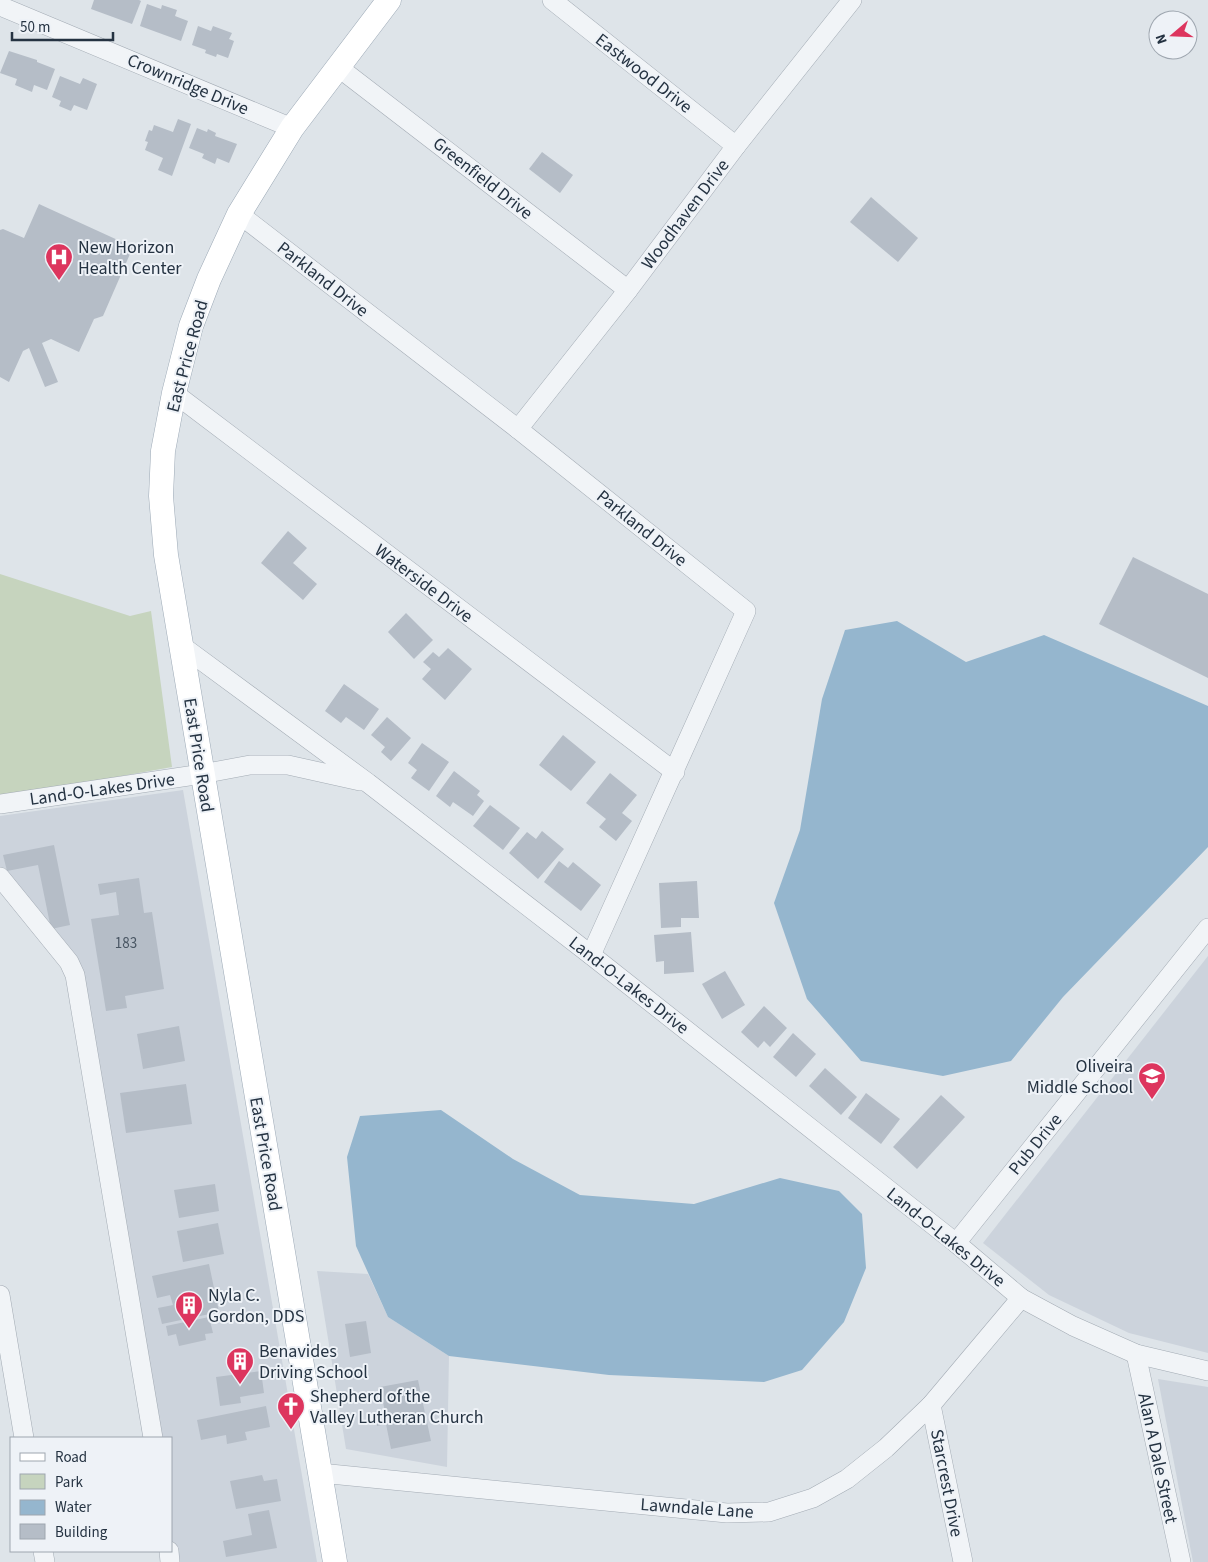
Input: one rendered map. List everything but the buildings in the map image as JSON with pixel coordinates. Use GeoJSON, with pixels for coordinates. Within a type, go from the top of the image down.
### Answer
{"type":"FeatureCollection","features":[{"type":"Feature","properties":{"kind":"main road","name":"East Price Road"},"geometry":{"type":"LineString","coordinates":[[335,1562],[166,555],[161,496],[163,451],[174,393],[191,326],[209,279],[239,214],[292,128],[389,0]]}},
{"type":"Feature","properties":{"kind":"street","name":"Eastwood Drive"},"geometry":{"type":"LineString","coordinates":[[552,0],[736,146]]}},
{"type":"Feature","properties":{"kind":"street","name":"Woodhaven Drive"},"geometry":{"type":"LineString","coordinates":[[518,429],[628,290],[847,2]]}},
{"type":"Feature","properties":{"kind":"street","name":"Crownridge Drive"},"geometry":{"type":"LineString","coordinates":[[0,6],[292,128]]}},
{"type":"Feature","properties":{"kind":"street","name":"Greenfield Drive"},"geometry":{"type":"LineString","coordinates":[[338,67],[628,290]]}},
{"type":"Feature","properties":{"kind":"street","name":"Parkland Drive"},"geometry":{"type":"LineString","coordinates":[[239,214],[518,429],[746,611],[591,955]]}},
{"type":"Feature","properties":{"kind":"street","name":"Waterside Drive"},"geometry":{"type":"LineString","coordinates":[[174,393],[675,772]]}},
{"type":"Feature","properties":{"kind":"street"},"geometry":{"type":"LineString","coordinates":[[182,646],[368,783]]}},
{"type":"Feature","properties":{"kind":"street","name":"Land-O-Lakes Drive"},"geometry":{"type":"LineString","coordinates":[[0,804],[250,765],[288,764],[368,783],[591,955],[956,1243],[1021,1298],[1073,1326],[1136,1354],[1208,1371]]}},
{"type":"Feature","properties":{"kind":"street"},"geometry":{"type":"LineString","coordinates":[[0,877],[69,962],[75,974],[153,1437]]}},
{"type":"Feature","properties":{"kind":"street","name":"Pub Drive"},"geometry":{"type":"LineString","coordinates":[[956,1243],[1208,928]]}},
{"type":"Feature","properties":{"kind":"street"},"geometry":{"type":"LineString","coordinates":[[0,1295],[24,1437]]}},
{"type":"Feature","properties":{"kind":"street","name":"Lawndale Lane"},"geometry":{"type":"LineString","coordinates":[[320,1473],[727,1513],[769,1512],[813,1498],[847,1478],[886,1448],[931,1404],[1021,1298]]}},
{"type":"Feature","properties":{"kind":"street","name":"Alan A Dale Street"},"geometry":{"type":"LineString","coordinates":[[1136,1354],[1181,1562]]}},
{"type":"Feature","properties":{"kind":"street","name":"Starcrest Drive"},"geometry":{"type":"LineString","coordinates":[[931,1404],[963,1562]]}},
{"type":"Feature","properties":{"kind":"shaded area"},"geometry":{"type":"Polygon","coordinates":[[[183,790],[317,1562],[162,1562],[172,1552],[172,1437],[143,1437],[69,967],[0,882],[0,816],[183,790]]]}},
{"type":"Feature","properties":{"kind":"shaded area","name":"Oliveira Middle School"},"geometry":{"type":"Polygon","coordinates":[[[1208,956],[1208,1353],[1129,1333],[1049,1295],[983,1243],[1208,956]]]}},
{"type":"Feature","properties":{"kind":"shaded area"},"geometry":{"type":"Polygon","coordinates":[[[317,1271],[368,1274],[388,1317],[449,1356],[447,1467],[346,1449],[317,1271]]]}},
{"type":"Feature","properties":{"kind":"shaded area"},"geometry":{"type":"Polygon","coordinates":[[[1158,1379],[1208,1387],[1208,1562],[1193,1562],[1158,1379]]]}},
{"type":"Feature","properties":{"kind":"green space"},"geometry":{"type":"Polygon","coordinates":[[[0,574],[130,616],[151,611],[172,767],[0,798],[0,574]]]}},
{"type":"Feature","properties":{"kind":"water"},"geometry":{"type":"Polygon","coordinates":[[[897,621],[966,662],[1044,635],[1208,706],[1208,847],[1063,997],[1011,1061],[943,1076],[861,1061],[807,999],[774,903],[800,830],[822,699],[845,630],[897,621]]]}},
{"type":"Feature","properties":{"kind":"water"},"geometry":{"type":"Polygon","coordinates":[[[441,1110],[513,1159],[580,1195],[694,1204],[780,1178],[839,1191],[862,1214],[866,1268],[844,1322],[802,1370],[764,1382],[609,1375],[449,1356],[388,1317],[356,1246],[347,1157],[360,1116],[441,1110]]]}},
{"type":"Feature","properties":{"kind":"place","name":"New Horizon Health Center"},"geometry":{"type":"Point","coordinates":[59,281]}},
{"type":"Feature","properties":{"kind":"place","name":"Oliveira Middle School"},"geometry":{"type":"Point","coordinates":[1152,1100]}},
{"type":"Feature","properties":{"kind":"place","name":"Nyla C. Gordon, DDS"},"geometry":{"type":"Point","coordinates":[189,1329]}},
{"type":"Feature","properties":{"kind":"place","name":"Benavides Driving School"},"geometry":{"type":"Point","coordinates":[240,1385]}},
{"type":"Feature","properties":{"kind":"place","name":"Shepherd of the Valley Lutheran Church"},"geometry":{"type":"Point","coordinates":[291,1430]}}]}
